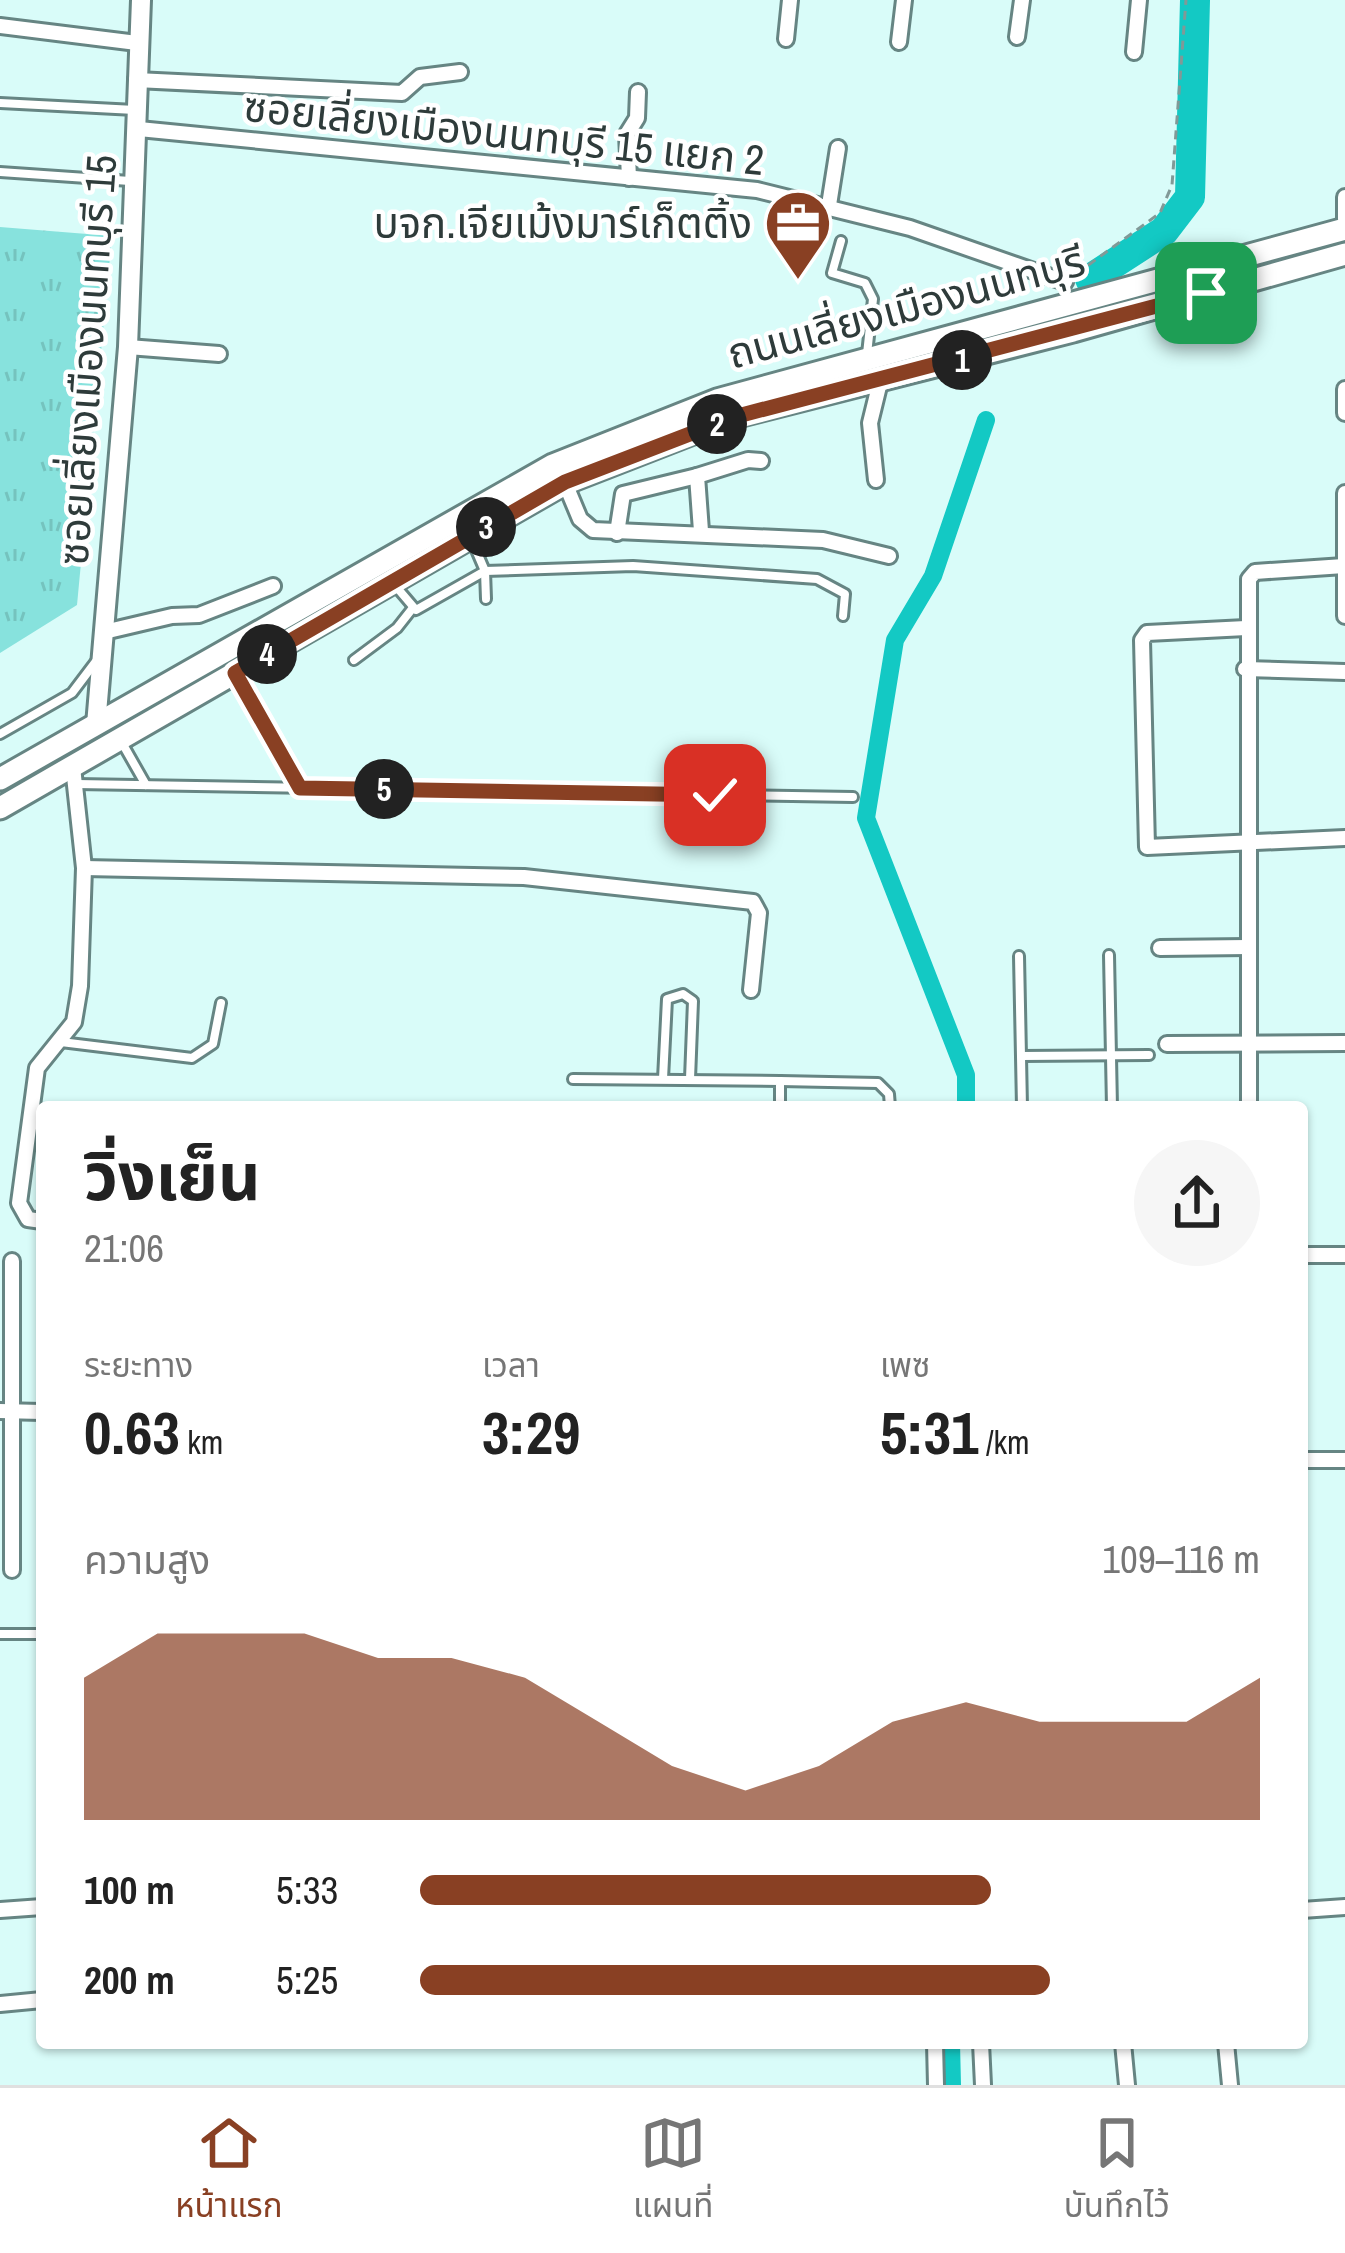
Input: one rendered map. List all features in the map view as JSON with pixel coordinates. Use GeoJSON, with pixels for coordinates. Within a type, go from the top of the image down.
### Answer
{"type":"FeatureCollection","features":[{"type":"Feature","properties":{"kind":"main road","name":"ถนนเลี่ยงเมืองนนทบุรี"},"geometry":{"type":"LineString","coordinates":[[0,779],[553,465],[717,400],[1345,229]]}},
{"type":"Feature","properties":{"kind":"main road","name":"ถนนเลี่ยงเมืองนนทบุรี"},"geometry":{"type":"LineString","coordinates":[[0,808],[75,775],[120,740],[565,482],[734,417],[1343,250]]}},
{"type":"Feature","properties":{"kind":"street","name":"ซอยเลี่ยงเมืองนนทบุรี 15"},"geometry":{"type":"LineString","coordinates":[[96,725],[128,346],[141,0]]}},
{"type":"Feature","properties":{"kind":"street"},"geometry":{"type":"LineString","coordinates":[[786,39],[790,0]]}},
{"type":"Feature","properties":{"kind":"street"},"geometry":{"type":"LineString","coordinates":[[899,42],[904,0]]}},
{"type":"Feature","properties":{"kind":"street"},"geometry":{"type":"LineString","coordinates":[[1017,37],[1022,0]]}},
{"type":"Feature","properties":{"kind":"street"},"geometry":{"type":"LineString","coordinates":[[1134,52],[1138,0]]}},
{"type":"Feature","properties":{"kind":"street"},"geometry":{"type":"LineString","coordinates":[[0,26],[137,44]]}},
{"type":"Feature","properties":{"kind":"street"},"geometry":{"type":"LineString","coordinates":[[136,80],[402,93],[420,77],[460,72]]}},
{"type":"Feature","properties":{"kind":"street"},"geometry":{"type":"LineString","coordinates":[[628,178],[628,134],[637,118],[638,92]]}},
{"type":"Feature","properties":{"kind":"street","name":"ซอยเลี่ยงเมืองนนทบุรี 15 แยก 2"},"geometry":{"type":"LineString","coordinates":[[138,120],[757,190],[829,205],[1065,282]]}},
{"type":"Feature","properties":{"kind":"street"},"geometry":{"type":"LineString","coordinates":[[829,205],[838,148]]}},
{"type":"Feature","properties":{"kind":"street"},"geometry":{"type":"LineString","coordinates":[[1345,197],[1345,219]]}},
{"type":"Feature","properties":{"kind":"street"},"geometry":{"type":"LineString","coordinates":[[128,346],[218,354]]}},
{"type":"Feature","properties":{"kind":"street"},"geometry":{"type":"LineString","coordinates":[[876,480],[870,423],[881,379]]}},
{"type":"Feature","properties":{"kind":"street"},"geometry":{"type":"LineString","coordinates":[[1345,389],[1345,413]]}},
{"type":"Feature","properties":{"kind":"street"},"geometry":{"type":"LineString","coordinates":[[617,533],[623,494],[748,460],[761,461]]}},
{"type":"Feature","properties":{"kind":"street"},"geometry":{"type":"LineString","coordinates":[[697,476],[701,531]]}},
{"type":"Feature","properties":{"kind":"street"},"geometry":{"type":"LineString","coordinates":[[565,482],[586,526],[617,533],[701,531],[823,540],[889,556]]}},
{"type":"Feature","properties":{"kind":"street"},"geometry":{"type":"LineString","coordinates":[[1345,493],[1345,616]]}},
{"type":"Feature","properties":{"kind":"street"},"geometry":{"type":"LineString","coordinates":[[1249,1101],[1245,669],[1250,574],[1344,566]]}},
{"type":"Feature","properties":{"kind":"street"},"geometry":{"type":"LineString","coordinates":[[103,642],[172,616],[199,616],[273,586]]}},
{"type":"Feature","properties":{"kind":"street"},"geometry":{"type":"LineString","coordinates":[[1246,628],[1147,633],[1140,650],[1147,848],[1345,838]]}},
{"type":"Feature","properties":{"kind":"street"},"geometry":{"type":"LineString","coordinates":[[1245,669],[1345,672]]}},
{"type":"Feature","properties":{"kind":"street"},"geometry":{"type":"LineString","coordinates":[[36,1220],[28,1219],[20,1203],[37,1068],[74,1022],[78,998],[84,868],[75,775]]}},
{"type":"Feature","properties":{"kind":"street"},"geometry":{"type":"LineString","coordinates":[[84,868],[524,877],[753,902],[759,913],[751,990]]}},
{"type":"Feature","properties":{"kind":"street"},"geometry":{"type":"LineString","coordinates":[[1160,948],[1248,947]]}},
{"type":"Feature","properties":{"kind":"street"},"geometry":{"type":"LineString","coordinates":[[1166,1044],[1345,1043]]}},
{"type":"Feature","properties":{"kind":"street"},"geometry":{"type":"LineString","coordinates":[[1308,1255],[1345,1256]]}},
{"type":"Feature","properties":{"kind":"street"},"geometry":{"type":"LineString","coordinates":[[12,1262],[6,1411],[12,1570]]}},
{"type":"Feature","properties":{"kind":"street"},"geometry":{"type":"LineString","coordinates":[[6,1411],[36,1412]]}},
{"type":"Feature","properties":{"kind":"street"},"geometry":{"type":"LineString","coordinates":[[1308,1460],[1345,1460]]}},
{"type":"Feature","properties":{"kind":"street"},"geometry":{"type":"LineString","coordinates":[[0,1910],[36,1907]]}},
{"type":"Feature","properties":{"kind":"street"},"geometry":{"type":"LineString","coordinates":[[1308,1910],[1345,1907]]}},
{"type":"Feature","properties":{"kind":"street"},"geometry":{"type":"LineString","coordinates":[[0,2004],[36,2001]]}},
{"type":"Feature","properties":{"kind":"street"},"geometry":{"type":"LineString","coordinates":[[935,2049],[936,2085]]}},
{"type":"Feature","properties":{"kind":"street"},"geometry":{"type":"LineString","coordinates":[[981,2049],[983,2085]]}},
{"type":"Feature","properties":{"kind":"street"},"geometry":{"type":"LineString","coordinates":[[1124,2049],[1127,2085]]}},
{"type":"Feature","properties":{"kind":"street"},"geometry":{"type":"LineString","coordinates":[[1227,2049],[1230,2085]]}},
{"type":"Feature","properties":{"kind":"lane"},"geometry":{"type":"LineString","coordinates":[[0,103],[138,120]]}},
{"type":"Feature","properties":{"kind":"lane"},"geometry":{"type":"LineString","coordinates":[[0,172],[137,182]]}},
{"type":"Feature","properties":{"kind":"lane"},"geometry":{"type":"LineString","coordinates":[[842,241],[832,273],[865,283],[873,299],[866,358]]}},
{"type":"Feature","properties":{"kind":"lane"},"geometry":{"type":"LineString","coordinates":[[470,536],[485,571],[486,599]]}},
{"type":"Feature","properties":{"kind":"lane"},"geometry":{"type":"LineString","coordinates":[[354,660],[397,628],[412,609],[427,607],[485,571],[633,566],[817,579],[845,594],[844,616]]}},
{"type":"Feature","properties":{"kind":"lane"},"geometry":{"type":"LineString","coordinates":[[392,581],[412,609]]}},
{"type":"Feature","properties":{"kind":"lane"},"geometry":{"type":"LineString","coordinates":[[0,734],[72,693],[103,642]]}},
{"type":"Feature","properties":{"kind":"lane"},"geometry":{"type":"LineString","coordinates":[[235,673],[300,788]]}},
{"type":"Feature","properties":{"kind":"lane"},"geometry":{"type":"LineString","coordinates":[[120,740],[146,785]]}},
{"type":"Feature","properties":{"kind":"lane"},"geometry":{"type":"LineString","coordinates":[[75,775],[146,785],[853,797]]}},
{"type":"Feature","properties":{"kind":"lane"},"geometry":{"type":"LineString","coordinates":[[1109,955],[1112,1101]]}},
{"type":"Feature","properties":{"kind":"lane"},"geometry":{"type":"LineString","coordinates":[[1019,956],[1022,1101]]}},
{"type":"Feature","properties":{"kind":"lane"},"geometry":{"type":"LineString","coordinates":[[663,1079],[667,999],[683,994],[693,1001],[689,1079]]}},
{"type":"Feature","properties":{"kind":"lane"},"geometry":{"type":"LineString","coordinates":[[59,1042],[192,1058],[213,1045],[221,1003]]}},
{"type":"Feature","properties":{"kind":"lane"},"geometry":{"type":"LineString","coordinates":[[1022,1056],[1149,1055]]}},
{"type":"Feature","properties":{"kind":"lane"},"geometry":{"type":"LineString","coordinates":[[573,1079],[878,1083],[890,1101]]}},
{"type":"Feature","properties":{"kind":"lane"},"geometry":{"type":"LineString","coordinates":[[779,1081],[779,1101]]}},
{"type":"Feature","properties":{"kind":"lane"},"geometry":{"type":"LineString","coordinates":[[0,1634],[36,1634]]}},
{"type":"Feature","properties":{"kind":"path"},"geometry":{"type":"LineString","coordinates":[[1065,282],[1160,213],[1181,92],[1186,0]]}},
{"type":"Feature","properties":{"kind":"green space"},"geometry":{"type":"Polygon","coordinates":[[[0,227],[112,236],[77,605],[0,653],[0,227]]]}},
{"type":"Feature","properties":{"kind":"waterway"},"geometry":{"type":"LineString","coordinates":[[1090,279],[1164,231],[1190,197],[1195,0]]}},
{"type":"Feature","properties":{"kind":"waterway"},"geometry":{"type":"LineString","coordinates":[[966,1101],[966,1075],[866,818],[895,640],[933,576],[986,420]]}},
{"type":"Feature","properties":{"kind":"waterway"},"geometry":{"type":"LineString","coordinates":[[951,2049],[952,2085]]}},
{"type":"Feature","properties":{"kind":"place","name":"บจก.เจียเม้งมาร์เก็ตติ้ง"},"geometry":{"type":"Point","coordinates":[798,282]}},
{"type":"Feature","properties":{"kind":"route"},"geometry":{"type":"LineString","coordinates":[[715,795],[300,788],[235,673],[565,482],[734,417],[1206,293]]}}]}
